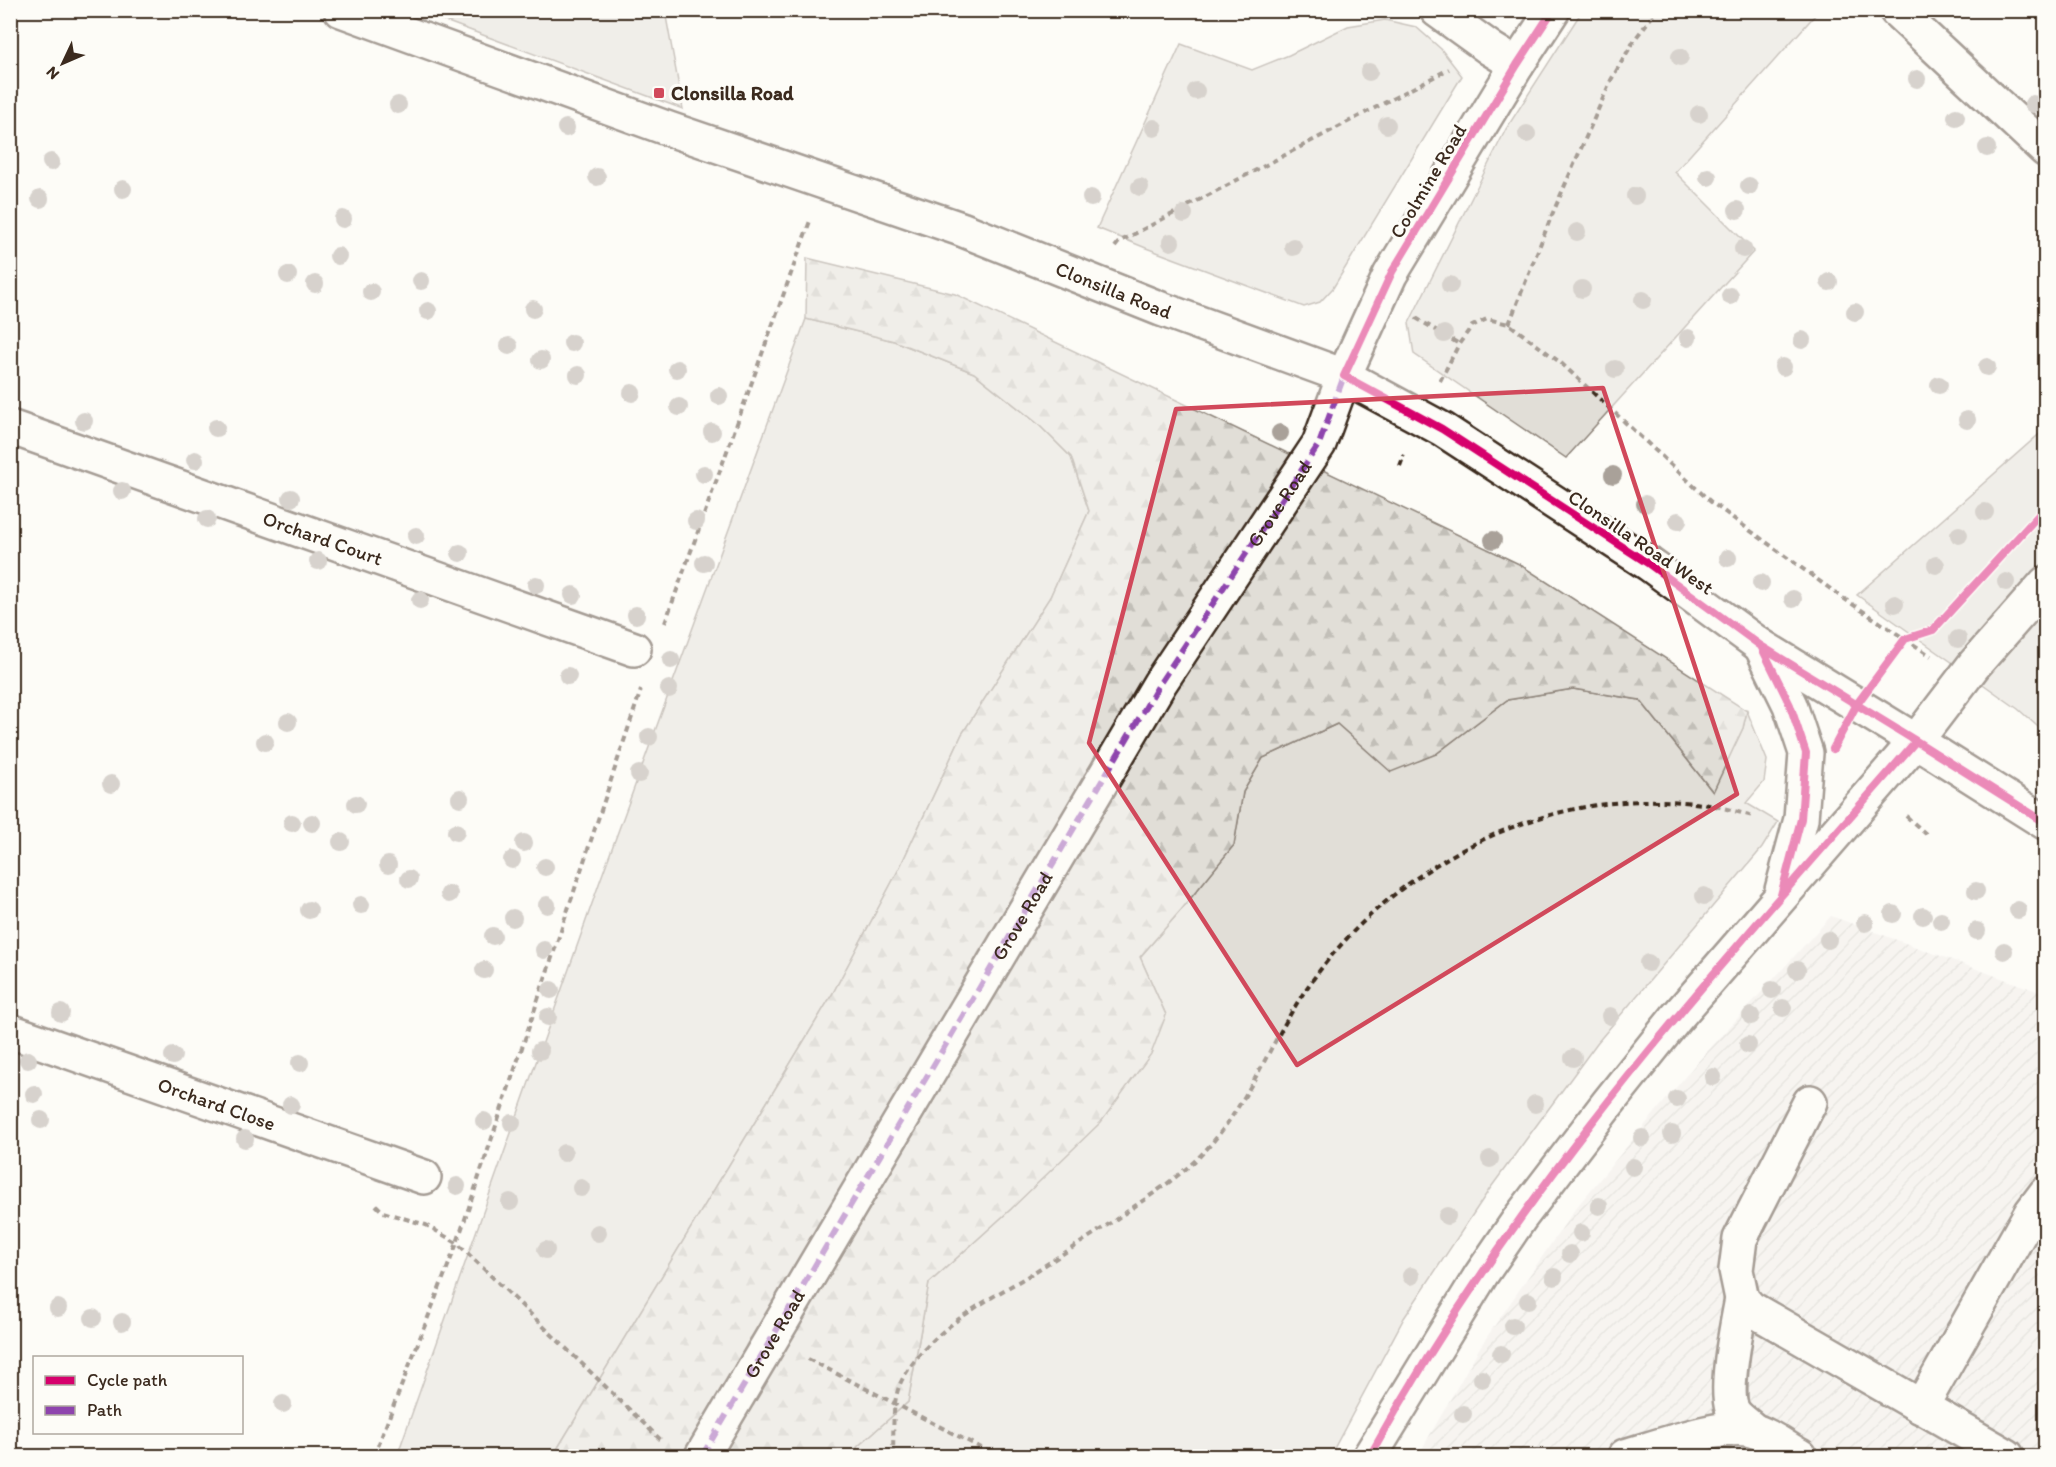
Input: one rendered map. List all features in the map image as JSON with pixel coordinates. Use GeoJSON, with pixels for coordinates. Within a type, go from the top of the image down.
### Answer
{"type":"FeatureCollection","features":[{"type":"Feature","properties":{"kind":"street","name":"Clonsilla Road"},"geometry":{"type":"LineString","coordinates":[[341,10],[415,23],[684,134],[961,229],[1172,313],[1344,376]]}},
{"type":"Feature","properties":{"kind":"street"},"geometry":{"type":"LineString","coordinates":[[1437,10],[1517,65]]}},
{"type":"Feature","properties":{"kind":"street","name":"Coolmine Road"},"geometry":{"type":"LineString","coordinates":[[1344,376],[1390,275],[1517,65],[1553,10]]}},
{"type":"Feature","properties":{"kind":"street"},"geometry":{"type":"LineString","coordinates":[[1896,10],[2046,150]]}},
{"type":"Feature","properties":{"kind":"street","name":"Clonsilla Road West"},"geometry":{"type":"LineString","coordinates":[[1344,376],[1452,436],[1649,564],[1761,646],[1916,741]]}},
{"type":"Feature","properties":{"kind":"street","name":"Grove Road"},"geometry":{"type":"LineString","coordinates":[[702,1456],[1160,682],[1319,444],[1344,376]]}},
{"type":"Feature","properties":{"kind":"street","name":"Orchard Court"},"geometry":{"type":"LineString","coordinates":[[10,427],[634,649]]}},
{"type":"Feature","properties":{"kind":"street"},"geometry":{"type":"LineString","coordinates":[[1370,1456],[1447,1329],[1520,1218],[1648,1052],[1916,741],[1974,665],[2046,583]]}},
{"type":"Feature","properties":{"kind":"street"},"geometry":{"type":"LineString","coordinates":[[1761,646],[1790,705],[1806,753],[1801,819],[1780,898]]}},
{"type":"Feature","properties":{"kind":"street"},"geometry":{"type":"LineString","coordinates":[[1916,741],[2046,823]]}},
{"type":"Feature","properties":{"kind":"street","name":"Orchard Close"},"geometry":{"type":"LineString","coordinates":[[10,1031],[424,1177]]}},
{"type":"Feature","properties":{"kind":"street"},"geometry":{"type":"LineString","coordinates":[[1800,1456],[1754,1430],[1732,1411],[1730,1394],[1732,1360],[1742,1299],[1736,1269],[1740,1239],[1810,1102]]}},
{"type":"Feature","properties":{"kind":"street"},"geometry":{"type":"LineString","coordinates":[[1920,1407],[2031,1213],[2046,1193]]}},
{"type":"Feature","properties":{"kind":"street"},"geometry":{"type":"LineString","coordinates":[[1742,1299],[1750,1308],[2007,1456]]}},
{"type":"Feature","properties":{"kind":"street"},"geometry":{"type":"LineString","coordinates":[[1625,1456],[1713,1432],[1738,1427],[1754,1430]]}},
{"type":"Feature","properties":{"kind":"path"},"geometry":{"type":"LineString","coordinates":[[1509,324],[1556,206],[1611,80],[1635,39],[1657,10]]}},
{"type":"Feature","properties":{"kind":"path"},"geometry":{"type":"LineString","coordinates":[[1092,281],[1119,242],[1450,69]]}},
{"type":"Feature","properties":{"kind":"path"},"geometry":{"type":"LineString","coordinates":[[664,624],[825,182]]}},
{"type":"Feature","properties":{"kind":"path"},"geometry":{"type":"LineString","coordinates":[[1440,379],[1459,344],[1472,326],[1487,319],[1509,324],[1561,363],[1712,502],[1823,584],[1905,639]]}},
{"type":"Feature","properties":{"kind":"path"},"geometry":{"type":"LineString","coordinates":[[1899,648],[1905,639],[1915,636]]}},
{"type":"Feature","properties":{"kind":"path"},"geometry":{"type":"LineString","coordinates":[[374,1456],[457,1243],[641,689]]}},
{"type":"Feature","properties":{"kind":"path"},"geometry":{"type":"LineString","coordinates":[[895,1456],[893,1452],[894,1403],[902,1379],[931,1341],[956,1319],[1086,1241],[1165,1185],[1200,1156],[1228,1122],[1309,985],[1345,939],[1391,895],[1439,862],[1495,835],[1547,814],[1599,804],[1655,802],[1703,804],[1753,816]]}},
{"type":"Feature","properties":{"kind":"path"},"geometry":{"type":"LineString","coordinates":[[372,1201],[383,1212],[426,1225],[457,1243],[670,1448]]}},
{"type":"Feature","properties":{"kind":"path"},"geometry":{"type":"LineString","coordinates":[[772,1340],[997,1456]]}},
{"type":"Feature","properties":{"kind":"highlighted area"},"geometry":{"type":"Polygon","coordinates":[[[1603,388],[1737,794],[1297,1065],[1089,743],[1176,409],[1603,388]]]}},
{"type":"Feature","properties":{"kind":"shaded area"},"geometry":{"type":"Polygon","coordinates":[[[1831,916],[2045,994],[2045,1456],[1418,1456],[1480,1347],[1575,1209],[1694,1066],[1831,916]]]}},
{"type":"Feature","properties":{"kind":"green space"},"geometry":{"type":"Polygon","coordinates":[[[1812,10],[1816,14],[1675,172],[1754,251],[1566,458],[1414,354],[1409,323],[1506,129],[1582,11],[1812,10]]]}},
{"type":"Feature","properties":{"kind":"green space"},"geometry":{"type":"Polygon","coordinates":[[[418,11],[665,11],[683,109],[418,11]]]}},
{"type":"Feature","properties":{"kind":"green space"},"geometry":{"type":"Polygon","coordinates":[[[1385,20],[1416,27],[1441,49],[1462,76],[1333,288],[1320,302],[1304,307],[1097,228],[1181,44],[1252,70],[1348,26],[1385,20]]]}},
{"type":"Feature","properties":{"kind":"green space"},"geometry":{"type":"Polygon","coordinates":[[[807,258],[955,294],[1519,564],[1747,711],[1743,728],[1713,792],[1640,700],[1573,689],[1507,700],[1436,754],[1391,772],[1337,724],[1263,758],[1243,792],[1234,845],[1140,957],[1166,1015],[1151,1054],[1101,1122],[1011,1209],[929,1283],[908,1402],[857,1447],[857,1456],[553,1456],[833,993],[900,867],[962,734],[1050,597],[1089,511],[1071,457],[1037,423],[974,373],[894,341],[806,319],[807,258]]]}},
{"type":"Feature","properties":{"kind":"green space"},"geometry":{"type":"Polygon","coordinates":[[[806,319],[894,341],[974,373],[1037,423],[1071,457],[1089,511],[1050,597],[962,734],[900,867],[833,993],[553,1456],[397,1456],[600,881],[806,319]]]}},
{"type":"Feature","properties":{"kind":"green space"},"geometry":{"type":"Polygon","coordinates":[[[2045,429],[2045,733],[2018,709],[1857,595],[2045,429]]]}},
{"type":"Feature","properties":{"kind":"green space"},"geometry":{"type":"Polygon","coordinates":[[[1573,689],[1640,700],[1712,791],[1743,728],[1747,711],[1767,760],[1764,782],[1746,803],[1778,822],[1762,848],[1597,1043],[1489,1190],[1404,1318],[1330,1456],[857,1456],[857,1447],[908,1402],[929,1283],[1011,1209],[1166,1015],[1140,957],[1234,845],[1243,792],[1263,758],[1337,724],[1436,754],[1507,700],[1573,689]]]}},
{"type":"Feature","properties":{"kind":"marked path"},"geometry":{"type":"LineString","coordinates":[[702,1456],[1160,683],[1319,444],[1344,376]]}},
{"type":"Feature","properties":{"kind":"cycle path"},"geometry":{"type":"LineString","coordinates":[[1553,10],[1517,65],[1392,272],[1344,376],[1442,429],[1649,564],[1761,646],[2046,823]]}},
{"type":"Feature","properties":{"kind":"cycle path"},"geometry":{"type":"LineString","coordinates":[[1833,749],[1857,704],[1905,639],[1933,630],[2046,507]]}},
{"type":"Feature","properties":{"kind":"cycle path"},"geometry":{"type":"LineString","coordinates":[[1761,646],[1790,705],[1806,753],[1801,819],[1781,895]]}},
{"type":"Feature","properties":{"kind":"cycle path"},"geometry":{"type":"LineString","coordinates":[[1370,1456],[1423,1365],[1461,1306],[1500,1247],[1566,1156],[1712,975],[1916,741]]}},
{"type":"Feature","properties":{"kind":"place","name":"Clonsilla Road"},"geometry":{"type":"Point","coordinates":[659,93]}}]}
